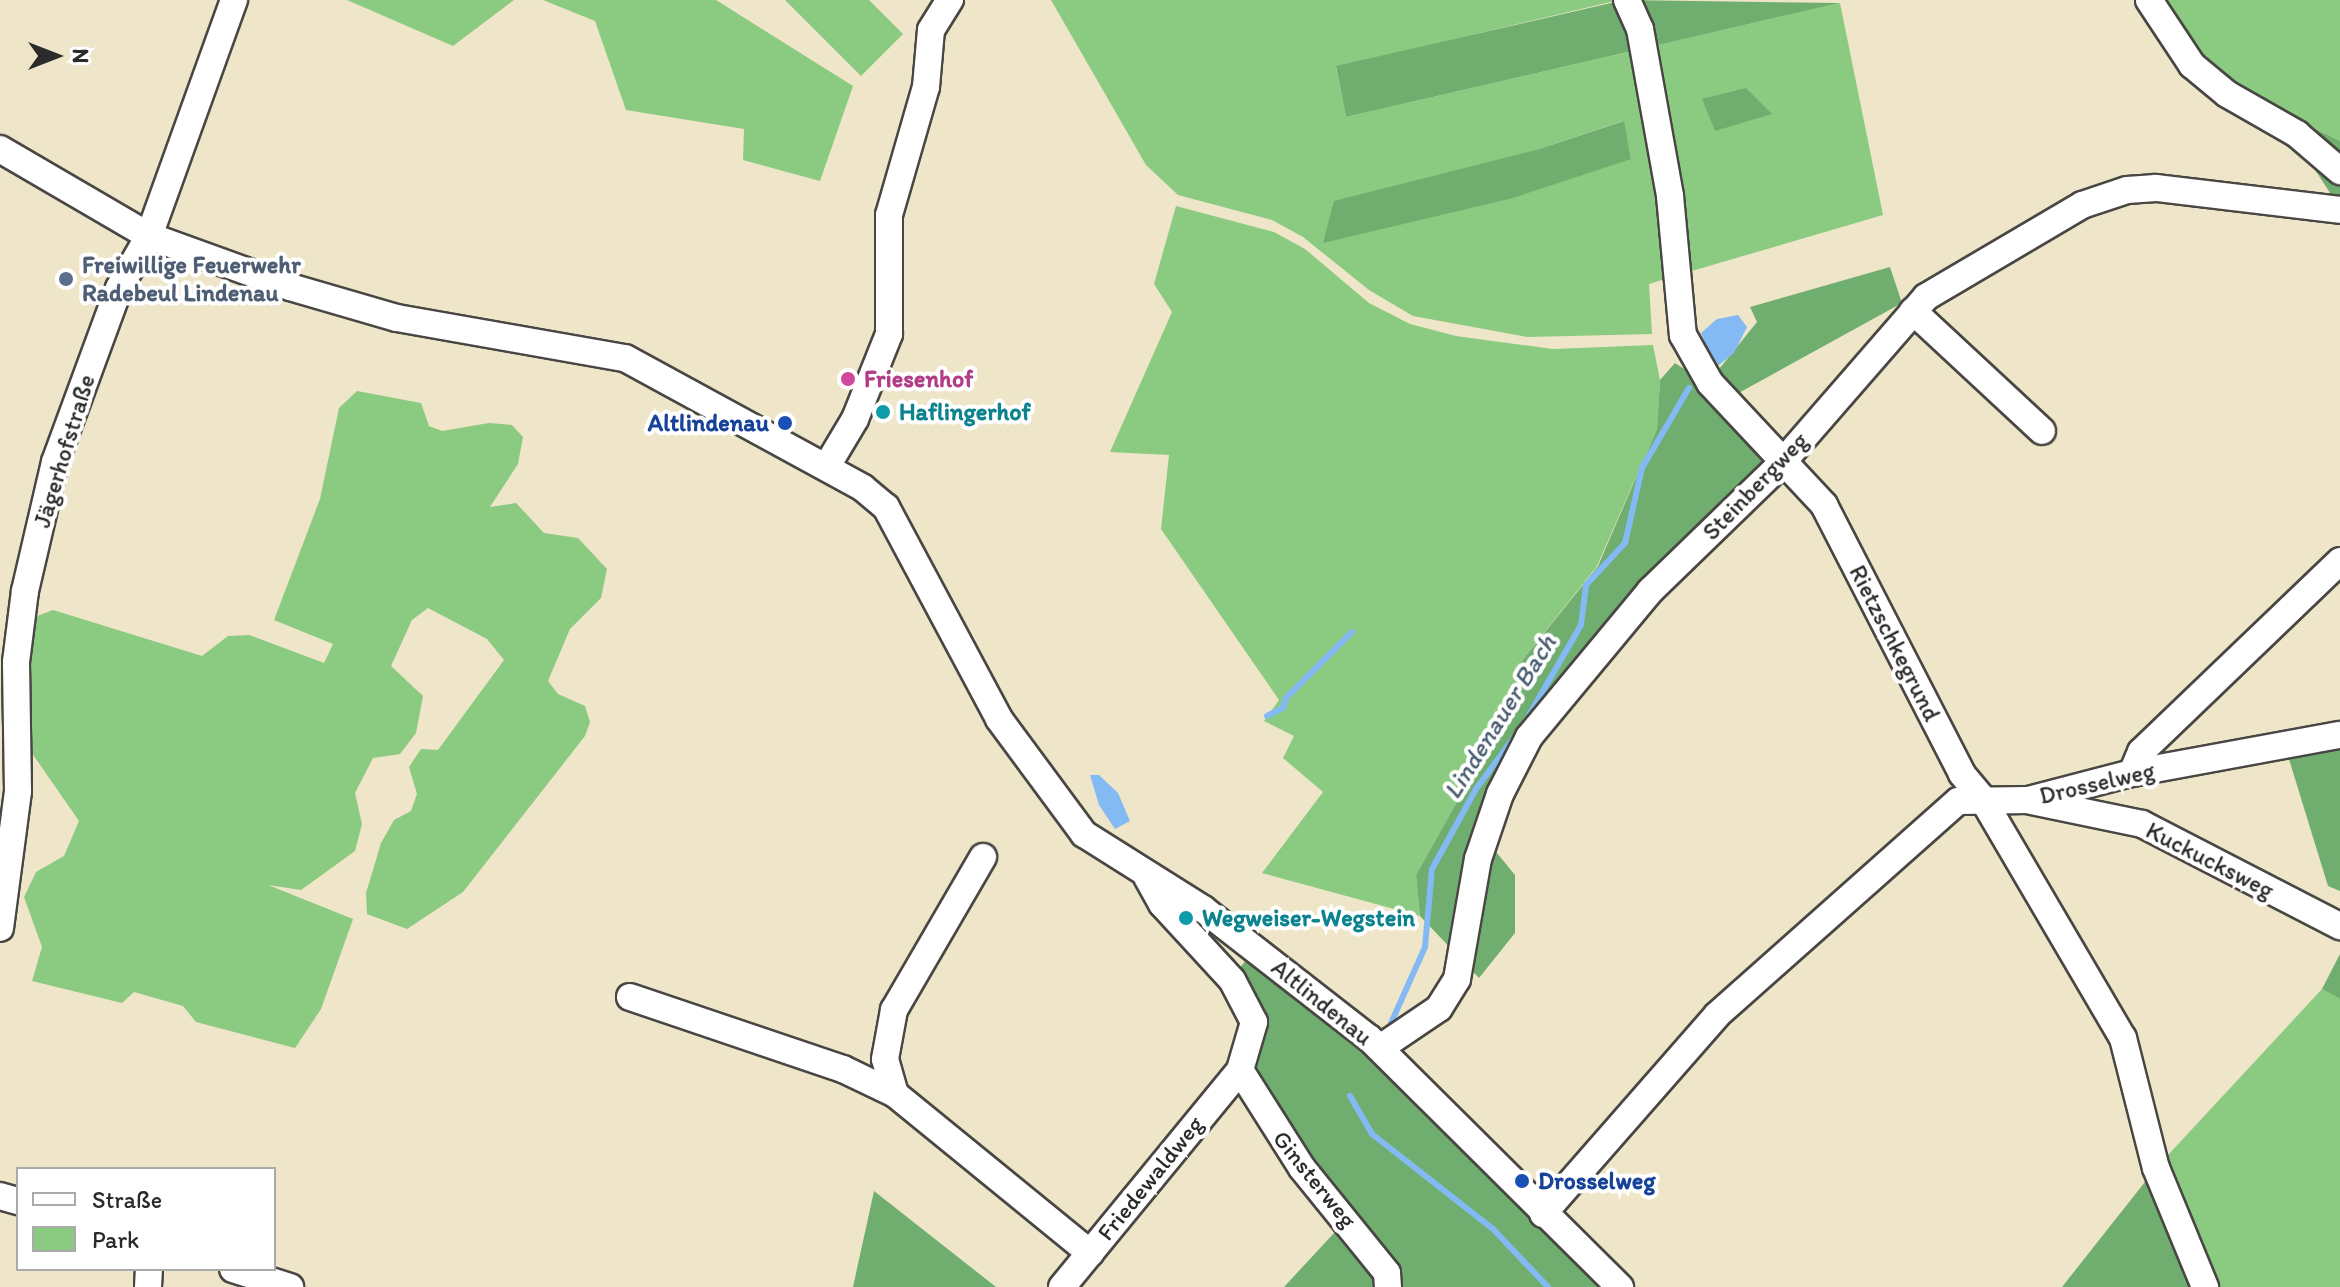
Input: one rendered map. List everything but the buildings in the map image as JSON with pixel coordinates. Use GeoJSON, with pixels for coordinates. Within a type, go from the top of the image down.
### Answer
{"type":"FeatureCollection","features":[{"type":"Feature","properties":{"kind":"street","name":"Jägerhofstraße"},"geometry":{"type":"LineString","coordinates":[[0,928],[18,791],[16,662],[25,591],[55,462],[119,288],[149,236],[234,0]]}},
{"type":"Feature","properties":{"kind":"street"},"geometry":{"type":"LineString","coordinates":[[827,466],[855,419],[889,334],[889,215],[926,87],[931,30],[950,0]]}},
{"type":"Feature","properties":{"kind":"street","name":"Rietzschkegrund"},"geometry":{"type":"LineString","coordinates":[[1627,0],[1640,29],[1670,196],[1683,335],[1710,383],[1781,464],[1824,505],[1962,774],[1982,798],[2123,1038],[2156,1168],[2205,1287]]}},
{"type":"Feature","properties":{"kind":"street"},"geometry":{"type":"LineString","coordinates":[[2149,0],[2192,65],[2227,94],[2297,134],[2340,171]]}},
{"type":"Feature","properties":{"kind":"street","name":"Altlindenau"},"geometry":{"type":"LineString","coordinates":[[0,149],[149,236],[397,318],[625,358],[827,466],[886,507],[999,719],[1084,834],[1203,909],[1380,1048],[1543,1214],[1620,1287]]}},
{"type":"Feature","properties":{"kind":"street","name":"Steinbergweg"},"geometry":{"type":"LineString","coordinates":[[1380,1048],[1439,1008],[1457,979],[1478,859],[1500,794],[1529,737],[1650,591],[1781,464],[1926,297],[2103,195],[2156,188],[2340,210]]}},
{"type":"Feature","properties":{"kind":"street"},"geometry":{"type":"LineString","coordinates":[[1913,311],[2042,431]]}},
{"type":"Feature","properties":{"kind":"street"},"geometry":{"type":"LineString","coordinates":[[2132,773],[2141,752],[2340,561]]}},
{"type":"Feature","properties":{"kind":"street","name":"Drosselweg"},"geometry":{"type":"LineString","coordinates":[[1543,1214],[1717,1015],[1958,801],[1982,798],[2028,800],[2132,773],[2340,735]]}},
{"type":"Feature","properties":{"kind":"street","name":"Kuckucksweg"},"geometry":{"type":"LineString","coordinates":[[2028,800],[2142,824],[2340,926]]}},
{"type":"Feature","properties":{"kind":"street"},"geometry":{"type":"LineString","coordinates":[[895,1094],[885,1059],[894,1010],[983,857]]}},
{"type":"Feature","properties":{"kind":"street","name":"Altlindenau"},"geometry":{"type":"LineString","coordinates":[[1145,874],[1162,904],[1232,980],[1254,1022],[1240,1070]]}},
{"type":"Feature","properties":{"kind":"street"},"geometry":{"type":"LineString","coordinates":[[630,997],[843,1069],[895,1094],[1090,1253]]}},
{"type":"Feature","properties":{"kind":"street","name":"Friedewaldweg"},"geometry":{"type":"LineString","coordinates":[[1062,1287],[1240,1070]]}},
{"type":"Feature","properties":{"kind":"street","name":"Ginsterweg"},"geometry":{"type":"LineString","coordinates":[[1240,1070],[1302,1168],[1387,1273],[1388,1287]]}},
{"type":"Feature","properties":{"kind":"street"},"geometry":{"type":"LineString","coordinates":[[239,1271],[290,1287]]}},
{"type":"Feature","properties":{"kind":"green space"},"geometry":{"type":"Polygon","coordinates":[[[347,0],[514,0],[453,46],[347,0]]]}},
{"type":"Feature","properties":{"kind":"green space"},"geometry":{"type":"Polygon","coordinates":[[[543,0],[716,0],[853,86],[820,181],[743,160],[744,129],[626,110],[595,21],[543,0]]]}},
{"type":"Feature","properties":{"kind":"green space"},"geometry":{"type":"Polygon","coordinates":[[[785,0],[869,0],[903,34],[861,76],[785,0]]]}},
{"type":"Feature","properties":{"kind":"green space"},"geometry":{"type":"Polygon","coordinates":[[[1051,0],[1619,0],[1336,67],[1346,117],[1637,50],[1671,277],[1649,284],[1652,334],[1527,337],[1413,316],[1369,290],[1303,237],[1272,220],[1178,195],[1146,165],[1051,0]],[[1623,121],[1536,150],[1631,158],[1623,121]]]}},
{"type":"Feature","properties":{"kind":"green space"},"geometry":{"type":"Polygon","coordinates":[[[1624,0],[1840,3],[1346,117],[1336,66],[1624,0]]]}},
{"type":"Feature","properties":{"kind":"green space"},"geometry":{"type":"Polygon","coordinates":[[[2156,0],[2340,0],[2340,141],[2231,87],[2200,60],[2156,0]]]}},
{"type":"Feature","properties":{"kind":"green space"},"geometry":{"type":"Polygon","coordinates":[[[1840,3],[1883,215],[1685,273],[1653,46],[1840,3]]]}},
{"type":"Feature","properties":{"kind":"green space"},"geometry":{"type":"Polygon","coordinates":[[[1746,88],[1772,114],[1715,131],[1702,99],[1746,88]]]}},
{"type":"Feature","properties":{"kind":"green space"},"geometry":{"type":"Polygon","coordinates":[[[2252,98],[2340,141],[2340,208],[2298,144],[2252,98]]]}},
{"type":"Feature","properties":{"kind":"green space"},"geometry":{"type":"Polygon","coordinates":[[[1624,121],[1631,159],[1513,198],[1323,243],[1334,201],[1536,150],[1624,121]]]}},
{"type":"Feature","properties":{"kind":"green space"},"geometry":{"type":"Polygon","coordinates":[[[1176,206],[1274,232],[1305,249],[1369,303],[1410,324],[1456,336],[1553,349],[1653,345],[1660,380],[1657,429],[1597,566],[1513,672],[1525,683],[1416,875],[1420,916],[1262,873],[1323,792],[1283,758],[1294,736],[1264,721],[1279,700],[1161,529],[1169,455],[1110,452],[1172,312],[1154,284],[1176,206]]]}},
{"type":"Feature","properties":{"kind":"green space"},"geometry":{"type":"Polygon","coordinates":[[[1890,267],[1902,303],[1724,401],[1778,464],[1526,736],[1483,836],[1515,875],[1515,933],[1479,978],[1420,916],[1416,875],[1524,683],[1513,672],[1598,566],[1657,429],[1660,380],[1675,363],[1707,384],[1757,322],[1750,307],[1890,267]]]}},
{"type":"Feature","properties":{"kind":"green space"},"geometry":{"type":"Polygon","coordinates":[[[357,391],[421,403],[429,426],[442,431],[489,423],[512,425],[523,437],[518,464],[490,507],[516,503],[544,533],[578,538],[607,569],[601,598],[570,629],[548,681],[558,694],[585,706],[590,722],[585,736],[463,892],[407,929],[367,914],[366,893],[381,843],[394,820],[411,811],[417,794],[409,767],[421,749],[438,750],[504,660],[487,639],[428,608],[412,620],[391,666],[423,696],[416,733],[400,754],[373,758],[355,793],[362,824],[355,851],[301,890],[268,885],[353,919],[321,1009],[295,1048],[196,1022],[183,1006],[134,992],[122,1003],[32,981],[42,947],[24,897],[36,872],[64,856],[79,821],[27,746],[24,694],[32,618],[53,610],[202,656],[228,636],[249,635],[324,663],[333,644],[274,620],[320,499],[339,408],[357,391]]]}},
{"type":"Feature","properties":{"kind":"green space"},"geometry":{"type":"Polygon","coordinates":[[[2340,745],[2340,891],[2328,886],[2288,756],[2340,745]]]}},
{"type":"Feature","properties":{"kind":"green space"},"geometry":{"type":"Polygon","coordinates":[[[1251,954],[1365,1045],[1614,1287],[1284,1287],[1347,1219],[1240,1070],[1262,1021],[1238,970],[1251,954]]]}},
{"type":"Feature","properties":{"kind":"green space"},"geometry":{"type":"Polygon","coordinates":[[[2340,954],[2340,999],[2322,989],[2340,954]]]}},
{"type":"Feature","properties":{"kind":"green space"},"geometry":{"type":"Polygon","coordinates":[[[2322,989],[2340,999],[2340,1287],[2205,1287],[2156,1168],[2322,989]]]}},
{"type":"Feature","properties":{"kind":"green space"},"geometry":{"type":"Polygon","coordinates":[[[2156,1168],[2205,1287],[2062,1287],[2156,1168]]]}},
{"type":"Feature","properties":{"kind":"green space"},"geometry":{"type":"Polygon","coordinates":[[[874,1191],[996,1287],[853,1287],[874,1191]]]}},
{"type":"Feature","properties":{"kind":"water"},"geometry":{"type":"Polygon","coordinates":[[[1738,315],[1747,327],[1734,353],[1715,368],[1701,333],[1717,319],[1738,315]]]}},
{"type":"Feature","properties":{"kind":"water"},"geometry":{"type":"Polygon","coordinates":[[[1090,775],[1099,775],[1118,793],[1130,821],[1115,829],[1099,805],[1090,775]]]}},
{"type":"Feature","properties":{"kind":"waterway","name":"Lindenauer Bach"},"geometry":{"type":"LineString","coordinates":[[1387,1032],[1425,947],[1432,869],[1476,789],[1524,724],[1581,625],[1586,585],[1625,543],[1642,468],[1689,388]]}},
{"type":"Feature","properties":{"kind":"waterway"},"geometry":{"type":"LineString","coordinates":[[1267,716],[1283,708],[1286,698],[1352,632]]}},
{"type":"Feature","properties":{"kind":"waterway","name":"Lindenauer Bach"},"geometry":{"type":"LineString","coordinates":[[1350,1096],[1372,1134],[1493,1229],[1548,1287]]}},
{"type":"Feature","properties":{"kind":"place","name":"Freiwillige Feuerwehr Radebeul Lindenau"},"geometry":{"type":"Point","coordinates":[66,279]}},
{"type":"Feature","properties":{"kind":"place","name":"Friesenhof"},"geometry":{"type":"Point","coordinates":[848,379]}},
{"type":"Feature","properties":{"kind":"place","name":"Haflingerhof"},"geometry":{"type":"Point","coordinates":[883,412]}},
{"type":"Feature","properties":{"kind":"place","name":"Altlindenau"},"geometry":{"type":"Point","coordinates":[785,423]}},
{"type":"Feature","properties":{"kind":"place","name":"Wegweiser-Wegstein"},"geometry":{"type":"Point","coordinates":[1186,918]}},
{"type":"Feature","properties":{"kind":"place","name":"Drosselweg"},"geometry":{"type":"Point","coordinates":[1522,1181]}}]}
